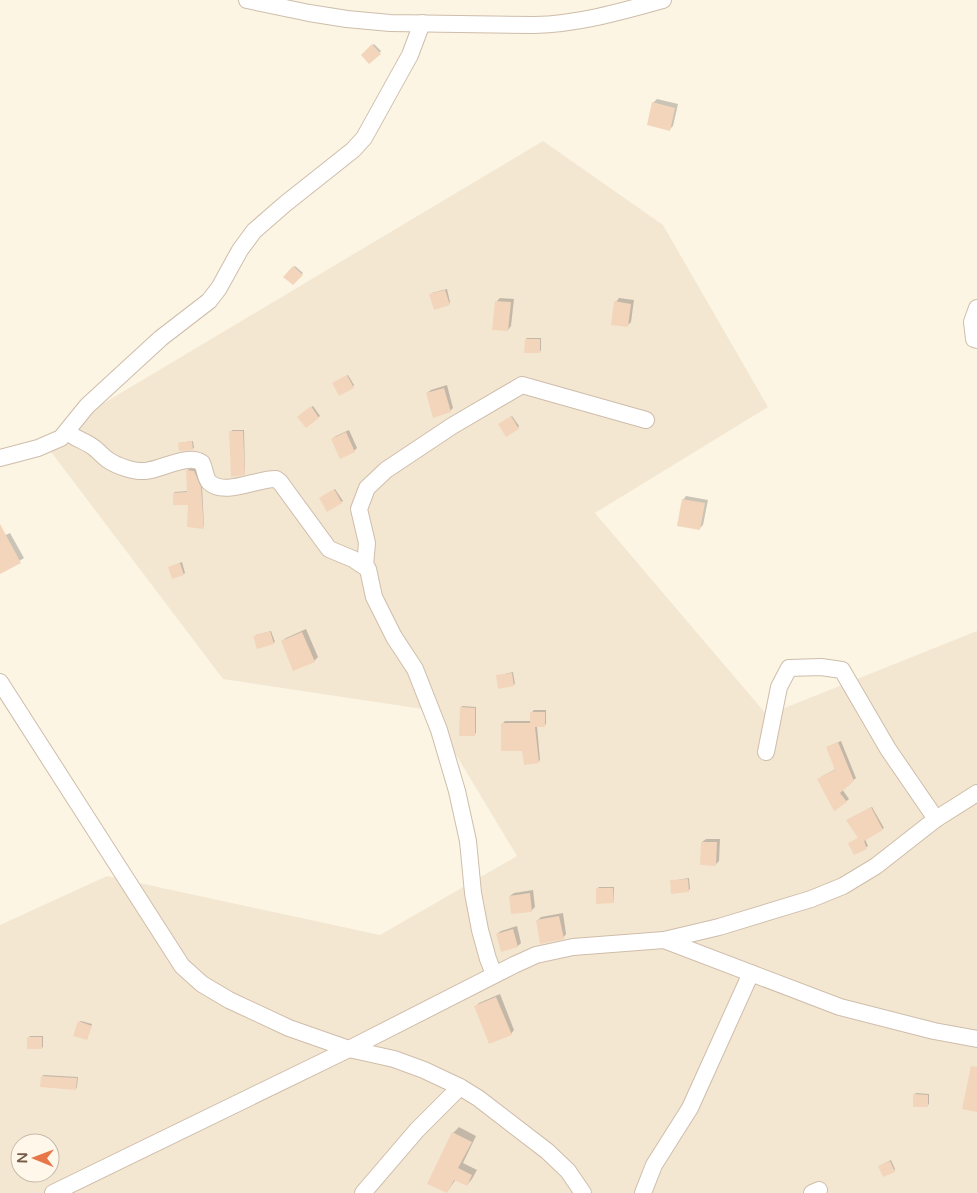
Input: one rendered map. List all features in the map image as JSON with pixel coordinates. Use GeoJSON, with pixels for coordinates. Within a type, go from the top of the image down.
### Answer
{"type":"FeatureCollection","features":[{"type":"Feature","properties":{"kind":"street"},"geometry":{"type":"LineString","coordinates":[[247,0],[309,14],[390,23],[557,24],[622,12],[662,0]]}},
{"type":"Feature","properties":{"kind":"street"},"geometry":{"type":"LineString","coordinates":[[0,458],[49,444],[61,438],[86,406],[161,338],[209,301],[219,288],[240,250],[254,231],[364,138],[410,55],[422,23]]}},
{"type":"Feature","properties":{"kind":"street"},"geometry":{"type":"LineString","coordinates":[[977,308],[972,322],[974,339],[977,340]]}},
{"type":"Feature","properties":{"kind":"street"},"geometry":{"type":"LineString","coordinates":[[365,566],[367,544],[359,509],[367,488],[386,470],[452,426],[522,385],[646,420]]}},
{"type":"Feature","properties":{"kind":"street"},"geometry":{"type":"LineString","coordinates":[[67,430],[72,436],[92,446],[108,460],[139,471],[147,471],[170,464],[194,460],[202,463],[208,480],[220,487],[241,486],[276,480],[280,482],[300,508],[329,550],[353,559],[365,566],[374,597],[394,637],[415,669],[439,730],[457,791],[468,841],[473,893],[480,930],[494,974]]}},
{"type":"Feature","properties":{"kind":"street"},"geometry":{"type":"LineString","coordinates":[[766,752],[779,687],[789,668],[821,667],[842,670],[888,749],[936,819]]}},
{"type":"Feature","properties":{"kind":"street"},"geometry":{"type":"LineString","coordinates":[[2,688],[182,966],[202,984],[228,1000],[288,1028],[349,1049],[394,1059],[424,1070],[460,1087],[478,1098],[547,1151],[568,1171],[583,1193]]}},
{"type":"Feature","properties":{"kind":"street"},"geometry":{"type":"LineString","coordinates":[[53,1193],[349,1049],[494,974],[536,956],[574,947],[664,940],[728,925],[811,899],[843,886],[876,866],[936,819],[977,793]]}},
{"type":"Feature","properties":{"kind":"street"},"geometry":{"type":"LineString","coordinates":[[664,940],[840,1007],[934,1031],[977,1039]]}},
{"type":"Feature","properties":{"kind":"street"},"geometry":{"type":"LineString","coordinates":[[643,1193],[654,1165],[690,1108],[751,973]]}},
{"type":"Feature","properties":{"kind":"street"},"geometry":{"type":"LineString","coordinates":[[363,1193],[417,1130],[460,1087]]}},
{"type":"Feature","properties":{"kind":"shaded area"},"geometry":{"type":"Polygon","coordinates":[[[543,141],[663,225],[768,407],[595,513],[767,715],[977,631],[977,1193],[0,1193],[0,925],[107,876],[380,935],[517,856],[429,710],[223,679],[42,440],[543,141]]]}},
{"type":"Feature","properties":{"kind":"building"},"geometry":{"type":"Polygon","coordinates":[[[372,44],[381,54],[369,64],[361,55],[372,44]]]}},
{"type":"Feature","properties":{"kind":"building"},"geometry":{"type":"Polygon","coordinates":[[[652,102],[675,108],[670,131],[647,125],[652,102]]]}},
{"type":"Feature","properties":{"kind":"building"},"geometry":{"type":"Polygon","coordinates":[[[293,266],[303,275],[293,285],[283,277],[293,266]]]}},
{"type":"Feature","properties":{"kind":"building"},"geometry":{"type":"Polygon","coordinates":[[[445,290],[450,305],[434,310],[429,294],[445,290]]]}},
{"type":"Feature","properties":{"kind":"building"},"geometry":{"type":"Polygon","coordinates":[[[495,301],[511,302],[508,331],[492,330],[495,301]]]}},
{"type":"Feature","properties":{"kind":"building"},"geometry":{"type":"Polygon","coordinates":[[[614,301],[631,304],[628,327],[611,325],[614,301]]]}},
{"type":"Feature","properties":{"kind":"building"},"geometry":{"type":"Polygon","coordinates":[[[525,339],[540,339],[540,353],[524,353],[525,339]]]}},
{"type":"Feature","properties":{"kind":"building"},"geometry":{"type":"Polygon","coordinates":[[[347,375],[354,388],[339,396],[332,383],[347,375]]]}},
{"type":"Feature","properties":{"kind":"building"},"geometry":{"type":"Polygon","coordinates":[[[444,388],[451,412],[433,418],[426,393],[444,388]]]}},
{"type":"Feature","properties":{"kind":"building"},"geometry":{"type":"Polygon","coordinates":[[[311,406],[319,418],[306,428],[297,417],[311,406]]]}},
{"type":"Feature","properties":{"kind":"building"},"geometry":{"type":"Polygon","coordinates":[[[511,416],[519,429],[506,437],[498,424],[511,416]]]}},
{"type":"Feature","properties":{"kind":"building"},"geometry":{"type":"Polygon","coordinates":[[[229,431],[243,431],[245,475],[231,477],[229,431]]]}},
{"type":"Feature","properties":{"kind":"building"},"geometry":{"type":"Polygon","coordinates":[[[346,432],[355,452],[340,459],[331,439],[346,432]]]}},
{"type":"Feature","properties":{"kind":"building"},"geometry":{"type":"Polygon","coordinates":[[[192,441],[193,450],[179,451],[178,443],[192,441]]]}},
{"type":"Feature","properties":{"kind":"building"},"geometry":{"type":"Polygon","coordinates":[[[186,470],[194,471],[201,487],[204,529],[187,527],[188,505],[173,505],[173,493],[187,492],[186,470]]]}},
{"type":"Feature","properties":{"kind":"building"},"geometry":{"type":"Polygon","coordinates":[[[334,489],[342,503],[327,512],[319,498],[334,489]]]}},
{"type":"Feature","properties":{"kind":"building"},"geometry":{"type":"Polygon","coordinates":[[[682,499],[705,503],[700,530],[677,526],[682,499]]]}},
{"type":"Feature","properties":{"kind":"building"},"geometry":{"type":"Polygon","coordinates":[[[0,524],[21,563],[0,574],[0,524]]]}},
{"type":"Feature","properties":{"kind":"building"},"geometry":{"type":"Polygon","coordinates":[[[180,563],[184,575],[172,579],[168,567],[180,563]]]}},
{"type":"Feature","properties":{"kind":"building"},"geometry":{"type":"Polygon","coordinates":[[[270,631],[274,644],[257,649],[253,636],[270,631]]]}},
{"type":"Feature","properties":{"kind":"building"},"geometry":{"type":"Polygon","coordinates":[[[302,632],[315,662],[293,671],[281,641],[302,632]]]}},
{"type":"Feature","properties":{"kind":"building"},"geometry":{"type":"Polygon","coordinates":[[[512,673],[514,686],[498,689],[496,675],[512,673]]]}},
{"type":"Feature","properties":{"kind":"building"},"geometry":{"type":"Polygon","coordinates":[[[460,707],[475,708],[475,736],[459,736],[460,707]]]}},
{"type":"Feature","properties":{"kind":"building"},"geometry":{"type":"Polygon","coordinates":[[[530,712],[545,712],[545,727],[535,727],[539,763],[524,765],[522,751],[501,751],[501,723],[530,723],[530,712]]]}},
{"type":"Feature","properties":{"kind":"building"},"geometry":{"type":"Polygon","coordinates":[[[838,742],[854,781],[840,793],[847,802],[834,811],[817,779],[835,770],[826,747],[838,742]]]}},
{"type":"Feature","properties":{"kind":"building"},"geometry":{"type":"Polygon","coordinates":[[[871,807],[883,830],[864,841],[867,849],[854,855],[848,843],[858,838],[846,820],[871,807]]]}},
{"type":"Feature","properties":{"kind":"building"},"geometry":{"type":"Polygon","coordinates":[[[701,842],[717,842],[716,866],[700,865],[701,842]]]}},
{"type":"Feature","properties":{"kind":"building"},"geometry":{"type":"Polygon","coordinates":[[[688,879],[689,892],[671,894],[670,880],[688,879]]]}},
{"type":"Feature","properties":{"kind":"building"},"geometry":{"type":"Polygon","coordinates":[[[596,888],[613,888],[614,903],[596,904],[596,888]]]}},
{"type":"Feature","properties":{"kind":"building"},"geometry":{"type":"Polygon","coordinates":[[[530,893],[532,912],[511,914],[509,896],[530,893]]]}},
{"type":"Feature","properties":{"kind":"building"},"geometry":{"type":"Polygon","coordinates":[[[559,916],[564,939],[540,944],[536,920],[559,916]]]}},
{"type":"Feature","properties":{"kind":"building"},"geometry":{"type":"Polygon","coordinates":[[[513,929],[518,947],[501,952],[496,934],[513,929]]]}},
{"type":"Feature","properties":{"kind":"building"},"geometry":{"type":"Polygon","coordinates":[[[496,997],[512,1035],[489,1044],[474,1006],[496,997]]]}},
{"type":"Feature","properties":{"kind":"building"},"geometry":{"type":"Polygon","coordinates":[[[78,1021],[92,1026],[87,1040],[73,1036],[78,1021]]]}},
{"type":"Feature","properties":{"kind":"building"},"geometry":{"type":"Polygon","coordinates":[[[27,1037],[42,1037],[42,1049],[27,1049],[27,1037]]]}},
{"type":"Feature","properties":{"kind":"building"},"geometry":{"type":"Polygon","coordinates":[[[971,1066],[977,1067],[977,1112],[962,1109],[971,1066]]]}},
{"type":"Feature","properties":{"kind":"building"},"geometry":{"type":"Polygon","coordinates":[[[41,1076],[77,1078],[76,1090],[40,1087],[41,1076]]]}},
{"type":"Feature","properties":{"kind":"building"},"geometry":{"type":"Polygon","coordinates":[[[913,1094],[928,1095],[928,1107],[913,1107],[913,1094]]]}},
{"type":"Feature","properties":{"kind":"building"},"geometry":{"type":"Polygon","coordinates":[[[452,1132],[472,1142],[458,1168],[472,1175],[467,1186],[454,1180],[447,1193],[427,1184],[452,1132]]]}},
{"type":"Feature","properties":{"kind":"building"},"geometry":{"type":"Polygon","coordinates":[[[890,1161],[895,1172],[883,1177],[878,1166],[890,1161]]]}}]}
